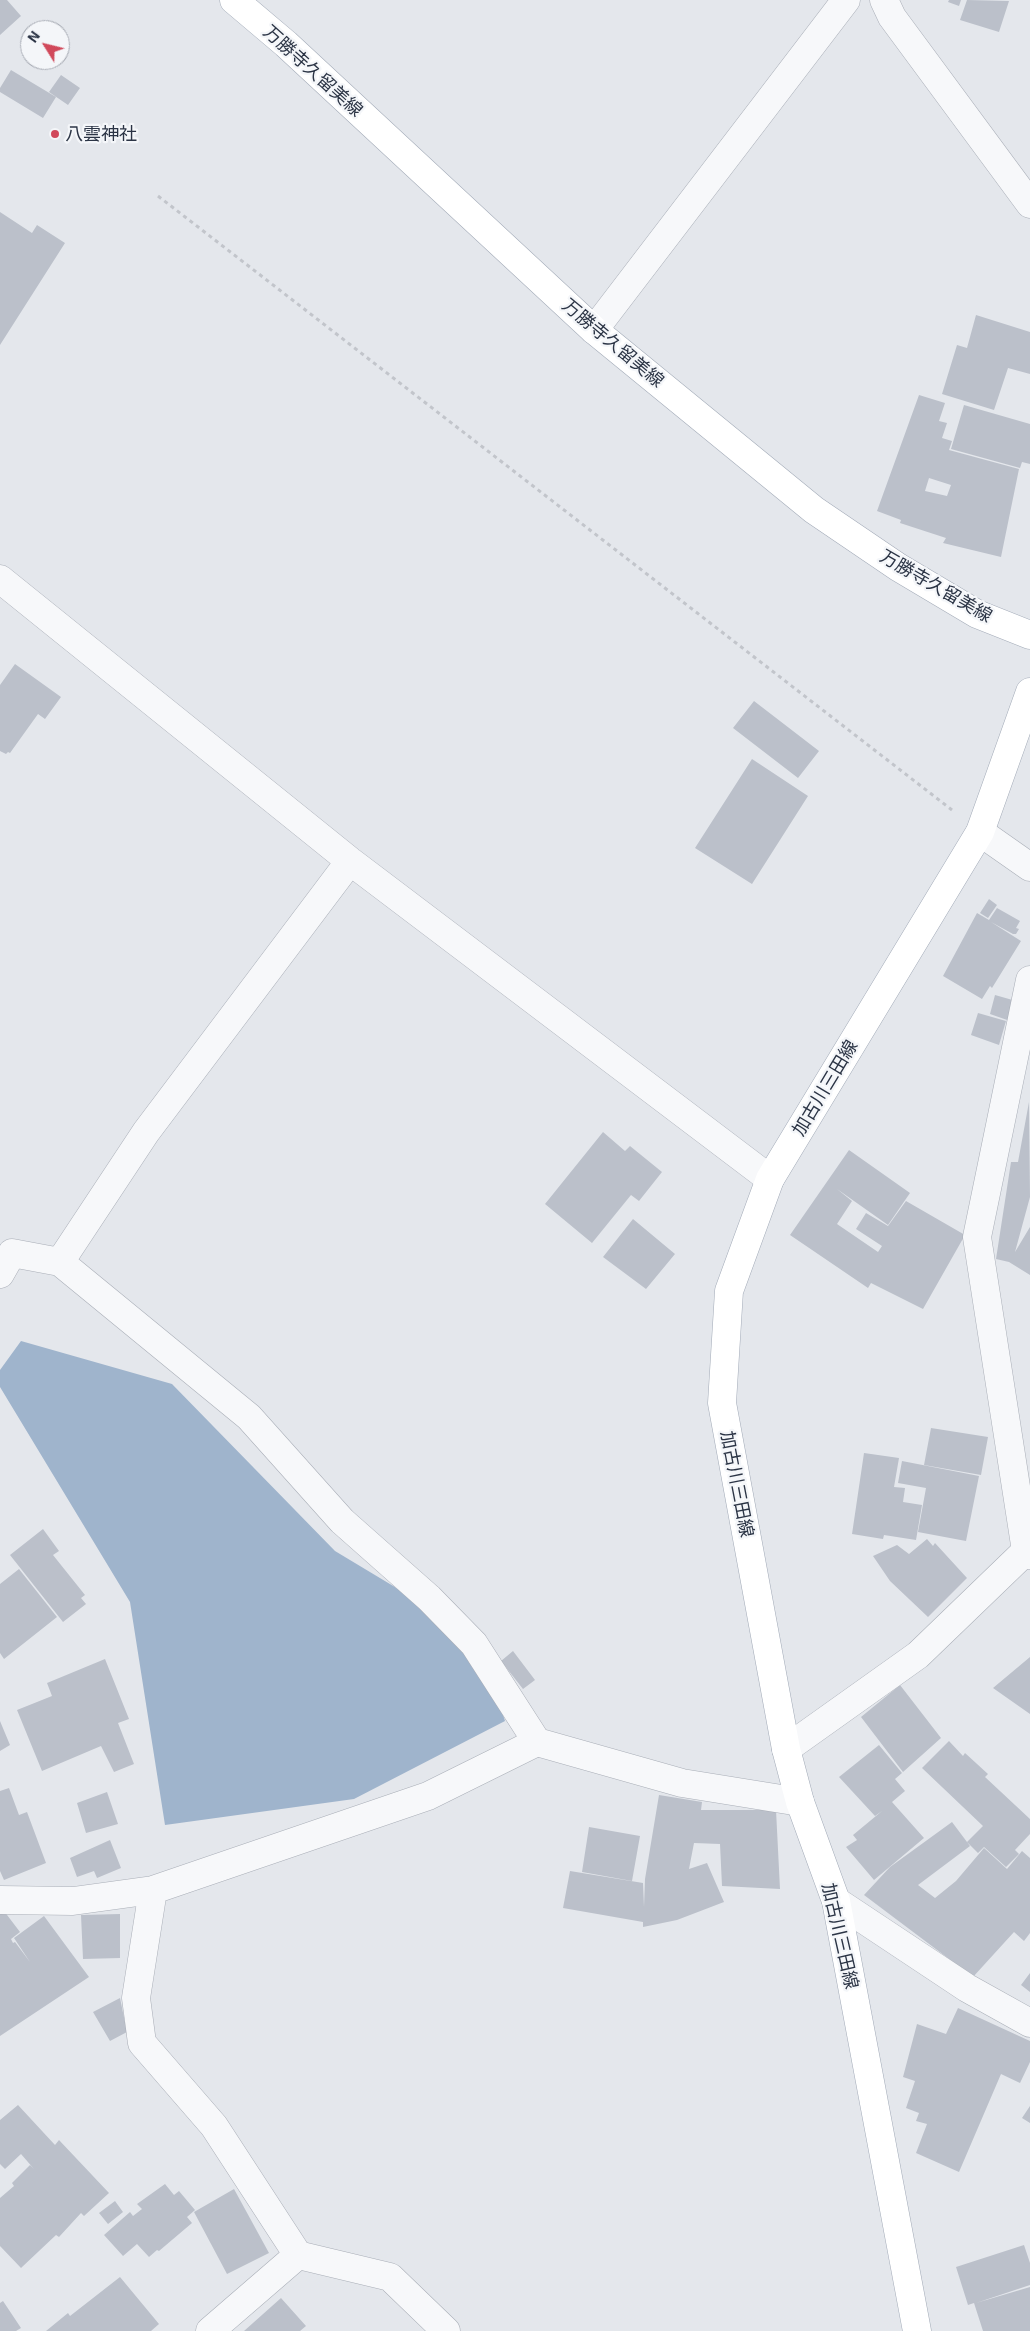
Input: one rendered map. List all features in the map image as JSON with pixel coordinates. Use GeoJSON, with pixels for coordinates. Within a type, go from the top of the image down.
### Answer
{"type":"FeatureCollection","features":[{"type":"Feature","properties":{"kind":"main road","name":"万勝寺久留美線"},"geometry":{"type":"LineString","coordinates":[[234,0],[293,51],[594,330],[814,510],[898,566],[977,614],[1030,635]]}},
{"type":"Feature","properties":{"kind":"main road","name":"加古川三田線"},"geometry":{"type":"LineString","coordinates":[[917,2331],[836,1901],[800,1802],[786,1749],[722,1403],[729,1290],[770,1179],[980,832],[1030,692]]}},
{"type":"Feature","properties":{"kind":"street"},"geometry":{"type":"LineString","coordinates":[[594,330],[846,0]]}},
{"type":"Feature","properties":{"kind":"street"},"geometry":{"type":"LineString","coordinates":[[884,0],[892,17],[1030,204]]}},
{"type":"Feature","properties":{"kind":"street"},"geometry":{"type":"LineString","coordinates":[[0,579],[350,861],[770,1179]]}},
{"type":"Feature","properties":{"kind":"street"},"geometry":{"type":"LineString","coordinates":[[980,832],[1030,867]]}},
{"type":"Feature","properties":{"kind":"street"},"geometry":{"type":"LineString","coordinates":[[60,1262],[146,1132],[350,861]]}},
{"type":"Feature","properties":{"kind":"street"},"geometry":{"type":"LineString","coordinates":[[786,1749],[918,1655],[1029,1551],[977,1237],[1030,980]]}},
{"type":"Feature","properties":{"kind":"street"},"geometry":{"type":"LineString","coordinates":[[0,1274],[12,1253],[60,1262],[249,1417],[342,1521],[430,1598],[474,1644],[537,1742],[682,1783],[800,1802]]}},
{"type":"Feature","properties":{"kind":"street"},"geometry":{"type":"LineString","coordinates":[[0,1900],[73,1901],[153,1890],[428,1796],[537,1742]]}},
{"type":"Feature","properties":{"kind":"street"},"geometry":{"type":"LineString","coordinates":[[153,1890],[136,1998],[142,2043],[214,2126],[298,2255],[390,2277],[446,2331]]}},
{"type":"Feature","properties":{"kind":"street"},"geometry":{"type":"LineString","coordinates":[[836,1901],[967,1988],[1030,2023]]}},
{"type":"Feature","properties":{"kind":"street"},"geometry":{"type":"LineString","coordinates":[[210,2331],[298,2255]]}},
{"type":"Feature","properties":{"kind":"path"},"geometry":{"type":"LineString","coordinates":[[158,196],[980,832]]}},
{"type":"Feature","properties":{"kind":"water"},"geometry":{"type":"Polygon","coordinates":[[[21,1341],[172,1384],[335,1551],[478,1637],[505,1721],[354,1799],[165,1825],[130,1602],[0,1387],[0,1370],[21,1341]]]}},
{"type":"Feature","properties":{"kind":"building"},"geometry":{"type":"Polygon","coordinates":[[[0,0],[7,0],[21,16],[0,35],[0,0]]]}},
{"type":"Feature","properties":{"kind":"building"},"geometry":{"type":"Polygon","coordinates":[[[949,0],[961,0],[959,6],[948,2],[949,0]]]}},
{"type":"Feature","properties":{"kind":"building"},"geometry":{"type":"Polygon","coordinates":[[[967,0],[1009,1],[999,32],[960,20],[967,0]]]}},
{"type":"Feature","properties":{"kind":"building"},"geometry":{"type":"Polygon","coordinates":[[[11,70],[56,97],[43,118],[0,92],[0,88],[11,70]]]}},
{"type":"Feature","properties":{"kind":"building"},"geometry":{"type":"Polygon","coordinates":[[[61,75],[80,88],[68,105],[49,92],[61,75]]]}},
{"type":"Feature","properties":{"kind":"building"},"geometry":{"type":"Polygon","coordinates":[[[0,212],[32,233],[37,225],[65,243],[0,345],[0,212]]]}},
{"type":"Feature","properties":{"kind":"building"},"geometry":{"type":"Polygon","coordinates":[[[976,315],[1030,332],[1030,374],[1008,368],[994,410],[942,394],[957,345],[967,348],[976,315]]]}},
{"type":"Feature","properties":{"kind":"building"},"geometry":{"type":"Polygon","coordinates":[[[919,395],[945,403],[939,421],[947,423],[942,438],[952,441],[949,450],[1019,469],[1001,557],[943,543],[946,538],[900,523],[901,520],[877,511],[919,395]],[[929,478],[925,491],[947,496],[951,485],[929,478]]]}},
{"type":"Feature","properties":{"kind":"building"},"geometry":{"type":"Polygon","coordinates":[[[964,405],[1030,424],[1030,464],[1022,462],[1020,468],[951,449],[964,405]]]}},
{"type":"Feature","properties":{"kind":"building"},"geometry":{"type":"Polygon","coordinates":[[[15,664],[61,697],[45,719],[38,714],[10,753],[6,754],[0,751],[0,685],[15,664]]]}},
{"type":"Feature","properties":{"kind":"building"},"geometry":{"type":"Polygon","coordinates":[[[754,701],[819,751],[798,778],[733,728],[754,701]]]}},
{"type":"Feature","properties":{"kind":"building"},"geometry":{"type":"Polygon","coordinates":[[[752,759],[808,796],[752,884],[695,848],[752,759]]]}},
{"type":"Feature","properties":{"kind":"building"},"geometry":{"type":"Polygon","coordinates":[[[989,899],[997,905],[988,918],[980,913],[989,899]]]}},
{"type":"Feature","properties":{"kind":"building"},"geometry":{"type":"Polygon","coordinates":[[[997,908],[1020,921],[1016,928],[1019,929],[1016,934],[1013,934],[991,922],[1021,941],[992,988],[990,986],[982,999],[943,976],[977,913],[989,920],[997,908]]]}},
{"type":"Feature","properties":{"kind":"building"},"geometry":{"type":"Polygon","coordinates":[[[995,995],[1016,1001],[1010,1021],[990,1014],[995,995]]]}},
{"type":"Feature","properties":{"kind":"building"},"geometry":{"type":"Polygon","coordinates":[[[978,1013],[1006,1021],[999,1045],[971,1035],[978,1013]]]}},
{"type":"Feature","properties":{"kind":"building"},"geometry":{"type":"Polygon","coordinates":[[[1029,1102],[1030,1197],[1015,1252],[1030,1227],[1030,1275],[1009,1262],[996,1259],[1011,1162],[1018,1162],[1029,1102]]]}},
{"type":"Feature","properties":{"kind":"building"},"geometry":{"type":"Polygon","coordinates":[[[603,1132],[625,1151],[630,1146],[662,1172],[639,1201],[631,1195],[592,1243],[545,1204],[603,1132]]]}},
{"type":"Feature","properties":{"kind":"building"},"geometry":{"type":"Polygon","coordinates":[[[849,1150],[910,1193],[888,1225],[837,1189],[852,1201],[837,1224],[878,1252],[882,1246],[856,1229],[866,1213],[888,1226],[906,1201],[965,1235],[923,1309],[871,1283],[868,1288],[790,1235],[849,1150]]]}},
{"type":"Feature","properties":{"kind":"building"},"geometry":{"type":"Polygon","coordinates":[[[633,1219],[675,1254],[646,1289],[603,1257],[633,1219]]]}},
{"type":"Feature","properties":{"kind":"building"},"geometry":{"type":"Polygon","coordinates":[[[931,1428],[988,1437],[981,1475],[924,1465],[931,1428]]]}},
{"type":"Feature","properties":{"kind":"building"},"geometry":{"type":"Polygon","coordinates":[[[864,1453],[899,1458],[894,1487],[905,1488],[903,1502],[922,1505],[916,1540],[884,1535],[883,1539],[852,1534],[864,1453]]]}},
{"type":"Feature","properties":{"kind":"building"},"geometry":{"type":"Polygon","coordinates":[[[902,1461],[979,1476],[966,1541],[918,1532],[926,1488],[898,1483],[902,1461]]]}},
{"type":"Feature","properties":{"kind":"building"},"geometry":{"type":"Polygon","coordinates":[[[43,1529],[59,1551],[53,1555],[85,1595],[81,1598],[86,1604],[63,1622],[10,1555],[43,1529]]]}},
{"type":"Feature","properties":{"kind":"building"},"geometry":{"type":"Polygon","coordinates":[[[927,1539],[933,1546],[935,1543],[967,1578],[928,1617],[890,1581],[873,1556],[897,1545],[909,1554],[927,1539]]]}},
{"type":"Feature","properties":{"kind":"building"},"geometry":{"type":"Polygon","coordinates":[[[19,1569],[57,1617],[4,1659],[0,1653],[0,1584],[19,1569]]]}},
{"type":"Feature","properties":{"kind":"building"},"geometry":{"type":"Polygon","coordinates":[[[513,1651],[535,1680],[523,1689],[501,1661],[513,1651]]]}},
{"type":"Feature","properties":{"kind":"building"},"geometry":{"type":"Polygon","coordinates":[[[1030,1657],[1030,1714],[993,1688],[1030,1657]]]}},
{"type":"Feature","properties":{"kind":"building"},"geometry":{"type":"Polygon","coordinates":[[[105,1659],[129,1719],[118,1723],[134,1764],[114,1772],[101,1746],[42,1771],[17,1710],[52,1696],[47,1683],[105,1659]]]}},
{"type":"Feature","properties":{"kind":"building"},"geometry":{"type":"Polygon","coordinates":[[[900,1685],[941,1738],[903,1772],[861,1717],[900,1685]]]}},
{"type":"Feature","properties":{"kind":"building"},"geometry":{"type":"Polygon","coordinates":[[[0,1721],[10,1745],[0,1751],[0,1721]]]}},
{"type":"Feature","properties":{"kind":"building"},"geometry":{"type":"Polygon","coordinates":[[[949,1741],[963,1756],[965,1753],[988,1774],[985,1777],[1030,1819],[1030,1834],[1015,1850],[1019,1854],[1006,1867],[984,1847],[978,1853],[967,1842],[983,1826],[922,1768],[949,1741]]]}},
{"type":"Feature","properties":{"kind":"building"},"geometry":{"type":"Polygon","coordinates":[[[879,1745],[902,1773],[895,1779],[905,1791],[892,1802],[924,1838],[874,1880],[846,1847],[857,1840],[853,1835],[882,1811],[875,1816],[839,1777],[879,1745]]]}},
{"type":"Feature","properties":{"kind":"building"},"geometry":{"type":"Polygon","coordinates":[[[9,1788],[19,1815],[27,1812],[46,1863],[4,1880],[0,1871],[0,1791],[9,1788]]]}},
{"type":"Feature","properties":{"kind":"building"},"geometry":{"type":"Polygon","coordinates":[[[107,1792],[118,1824],[86,1833],[77,1803],[107,1792]]]}},
{"type":"Feature","properties":{"kind":"building"},"geometry":{"type":"Polygon","coordinates":[[[659,1795],[702,1802],[701,1810],[776,1810],[780,1889],[722,1886],[720,1844],[694,1843],[689,1869],[707,1863],[724,1902],[677,1920],[643,1927],[643,1922],[563,1908],[570,1871],[643,1883],[644,1907],[645,1879],[659,1795]]]}},
{"type":"Feature","properties":{"kind":"building"},"geometry":{"type":"Polygon","coordinates":[[[952,1822],[970,1846],[918,1885],[935,1898],[956,1881],[984,1848],[1007,1869],[1022,1851],[1030,1858],[1030,1933],[1024,1941],[1014,1932],[973,1977],[864,1895],[890,1867],[952,1822]]]}},
{"type":"Feature","properties":{"kind":"building"},"geometry":{"type":"Polygon","coordinates":[[[589,1827],[640,1836],[632,1881],[582,1872],[589,1827]]]}},
{"type":"Feature","properties":{"kind":"building"},"geometry":{"type":"Polygon","coordinates":[[[110,1840],[121,1868],[97,1878],[94,1871],[77,1877],[70,1858],[110,1840]]]}},
{"type":"Feature","properties":{"kind":"building"},"geometry":{"type":"Polygon","coordinates":[[[4,1911],[20,1932],[11,1939],[13,1943],[15,1942],[30,1962],[14,1938],[44,1916],[89,1977],[0,2036],[0,1914],[4,1911]]]}},
{"type":"Feature","properties":{"kind":"building"},"geometry":{"type":"Polygon","coordinates":[[[120,1914],[120,1958],[83,1959],[81,1915],[120,1914]]]}},
{"type":"Feature","properties":{"kind":"building"},"geometry":{"type":"Polygon","coordinates":[[[1030,1973],[1030,1992],[1021,1985],[1030,1973]]]}},
{"type":"Feature","properties":{"kind":"building"},"geometry":{"type":"Polygon","coordinates":[[[120,1998],[127,2032],[110,2041],[93,2012],[120,1998]]]}},
{"type":"Feature","properties":{"kind":"building"},"geometry":{"type":"Polygon","coordinates":[[[958,2008],[1030,2041],[1030,2062],[1020,2083],[1001,2074],[959,2172],[916,2153],[927,2124],[916,2121],[919,2113],[906,2108],[915,2081],[903,2077],[917,2024],[946,2034],[958,2008]]]}},
{"type":"Feature","properties":{"kind":"building"},"geometry":{"type":"Polygon","coordinates":[[[18,2105],[55,2145],[59,2140],[109,2193],[84,2216],[81,2213],[59,2237],[56,2235],[21,2268],[0,2246],[0,2198],[14,2186],[12,2183],[30,2165],[34,2169],[21,2154],[5,2169],[0,2164],[0,2120],[18,2105]]]}},
{"type":"Feature","properties":{"kind":"building"},"geometry":{"type":"Polygon","coordinates":[[[1030,2106],[1030,2123],[1022,2118],[1030,2106]]]}},
{"type":"Feature","properties":{"kind":"building"},"geometry":{"type":"Polygon","coordinates":[[[165,2184],[174,2195],[179,2191],[195,2210],[187,2217],[192,2223],[149,2257],[137,2244],[123,2256],[104,2235],[130,2212],[133,2216],[142,2209],[137,2204],[165,2184]]]}},
{"type":"Feature","properties":{"kind":"building"},"geometry":{"type":"Polygon","coordinates":[[[234,2189],[269,2253],[227,2274],[194,2212],[234,2189]]]}},
{"type":"Feature","properties":{"kind":"building"},"geometry":{"type":"Polygon","coordinates":[[[115,2201],[123,2212],[108,2224],[99,2213],[115,2201]]]}},
{"type":"Feature","properties":{"kind":"building"},"geometry":{"type":"Polygon","coordinates":[[[1024,2245],[1030,2263],[1030,2285],[976,2303],[1030,2287],[1030,2331],[983,2331],[974,2303],[968,2305],[956,2267],[1024,2245]]]}},
{"type":"Feature","properties":{"kind":"building"},"geometry":{"type":"Polygon","coordinates":[[[120,2277],[159,2324],[151,2331],[46,2331],[68,2313],[70,2316],[120,2277]]]}},
{"type":"Feature","properties":{"kind":"building"},"geometry":{"type":"Polygon","coordinates":[[[281,2298],[306,2326],[300,2331],[244,2331],[281,2298]]]}},
{"type":"Feature","properties":{"kind":"building"},"geometry":{"type":"Polygon","coordinates":[[[3,2301],[21,2328],[16,2331],[0,2331],[0,2303],[3,2301]]]}},
{"type":"Feature","properties":{"kind":"place","name":"八雲神社"},"geometry":{"type":"Point","coordinates":[55,134]}}]}
